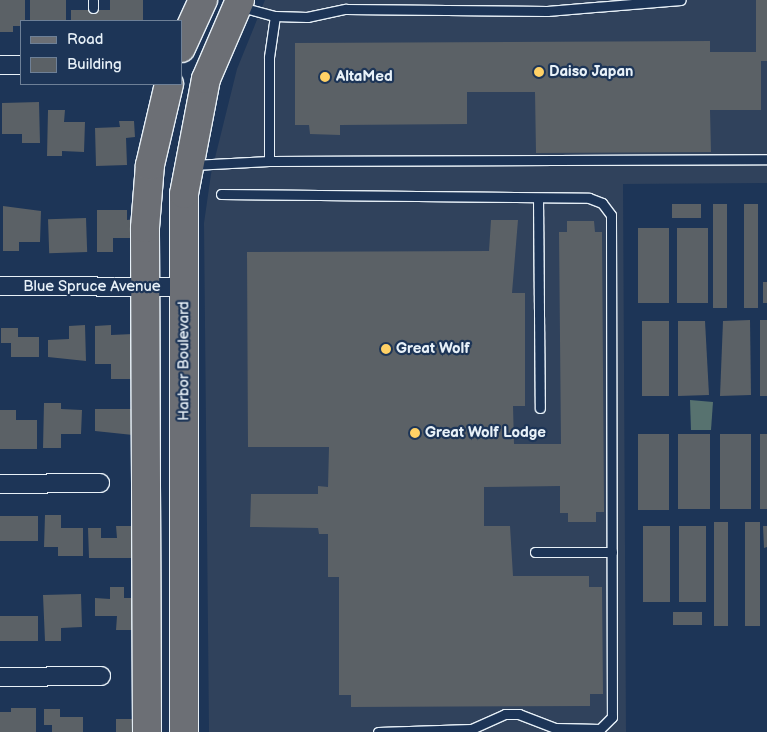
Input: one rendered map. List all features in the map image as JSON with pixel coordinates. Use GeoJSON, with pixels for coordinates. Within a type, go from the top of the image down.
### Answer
{"type":"FeatureCollection","features":[{"type":"Feature","properties":{"kind":"main road"},"geometry":{"type":"LineString","coordinates":[[182,46],[203,0]]}},
{"type":"Feature","properties":{"kind":"main road","name":"Harbor Boulevard"},"geometry":{"type":"LineString","coordinates":[[184,732],[183,287],[187,166],[206,79],[234,2]]}},
{"type":"Feature","properties":{"kind":"main road"},"geometry":{"type":"LineString","coordinates":[[147,732],[146,197],[169,85]]}},
{"type":"Feature","properties":{"kind":"main road"},"geometry":{"type":"LineString","coordinates":[[148,662],[184,664]]}},
{"type":"Feature","properties":{"kind":"street"},"geometry":{"type":"LineString","coordinates":[[0,65],[20,65]]}},
{"type":"Feature","properties":{"kind":"street","name":"Blue Spruce Avenue"},"geometry":{"type":"LineString","coordinates":[[0,286],[183,287]]}},
{"type":"Feature","properties":{"kind":"street"},"geometry":{"type":"LineString","coordinates":[[0,484],[100,483]]}},
{"type":"Feature","properties":{"kind":"street"},"geometry":{"type":"LineString","coordinates":[[0,677],[101,676]]}},
{"type":"Feature","properties":{"kind":"lane"},"geometry":{"type":"LineString","coordinates":[[234,2],[275,16],[384,4],[547,11],[681,0]]}},
{"type":"Feature","properties":{"kind":"lane"},"geometry":{"type":"LineString","coordinates":[[269,161],[268,57],[275,16]]}},
{"type":"Feature","properties":{"kind":"lane"},"geometry":{"type":"LineString","coordinates":[[187,166],[269,161],[767,158]]}},
{"type":"Feature","properties":{"kind":"lane"},"geometry":{"type":"LineString","coordinates":[[221,194],[589,198],[602,203],[611,215],[612,717],[608,724],[600,729],[556,728],[535,718],[505,714],[471,729],[378,732]]}},
{"type":"Feature","properties":{"kind":"lane"},"geometry":{"type":"LineString","coordinates":[[538,198],[540,408]]}},
{"type":"Feature","properties":{"kind":"lane"},"geometry":{"type":"LineString","coordinates":[[536,552],[612,552]]}},
{"type":"Feature","properties":{"kind":"shaded area","name":"Great Wolf Lodge"},"geometry":{"type":"Polygon","coordinates":[[[265,0],[767,0],[767,183],[623,184],[626,732],[209,732],[204,223],[211,174],[237,69],[265,0]]]}},
{"type":"Feature","properties":{"kind":"green space"},"geometry":{"type":"Polygon","coordinates":[[[690,400],[713,402],[711,430],[691,430],[690,400]]]}},
{"type":"Feature","properties":{"kind":"building"},"geometry":{"type":"Polygon","coordinates":[[[0,0],[25,0],[25,20],[20,20],[20,26],[13,26],[13,32],[0,32],[0,0]]]}},
{"type":"Feature","properties":{"kind":"building"},"geometry":{"type":"Polygon","coordinates":[[[30,0],[66,0],[66,20],[30,20],[30,0]]]}},
{"type":"Feature","properties":{"kind":"building"},"geometry":{"type":"Polygon","coordinates":[[[110,0],[143,0],[143,20],[71,20],[71,10],[110,10],[110,0]]]}},
{"type":"Feature","properties":{"kind":"building"},"geometry":{"type":"Polygon","coordinates":[[[756,0],[767,0],[767,61],[761,61],[761,110],[710,110],[711,152],[536,153],[535,92],[467,92],[467,124],[340,125],[340,135],[310,134],[309,125],[295,125],[295,43],[710,41],[710,52],[756,52],[756,0]]]}},
{"type":"Feature","properties":{"kind":"building"},"geometry":{"type":"Polygon","coordinates":[[[39,102],[40,143],[22,143],[22,134],[2,134],[2,103],[39,102]]]}},
{"type":"Feature","properties":{"kind":"building"},"geometry":{"type":"Polygon","coordinates":[[[48,110],[65,110],[64,122],[85,122],[84,152],[62,151],[62,156],[47,156],[48,110]]]}},
{"type":"Feature","properties":{"kind":"building"},"geometry":{"type":"Polygon","coordinates":[[[119,121],[134,121],[135,137],[126,138],[127,165],[96,166],[95,128],[120,127],[119,121]]]}},
{"type":"Feature","properties":{"kind":"building"},"geometry":{"type":"Polygon","coordinates":[[[672,204],[701,204],[701,218],[672,218],[672,204]]]}},
{"type":"Feature","properties":{"kind":"building"},"geometry":{"type":"Polygon","coordinates":[[[713,204],[727,204],[727,308],[713,308],[713,204]]]}},
{"type":"Feature","properties":{"kind":"building"},"geometry":{"type":"Polygon","coordinates":[[[744,204],[758,204],[758,308],[744,308],[744,204]]]}},
{"type":"Feature","properties":{"kind":"building"},"geometry":{"type":"Polygon","coordinates":[[[3,206],[41,211],[40,242],[19,242],[19,251],[3,251],[3,206]]]}},
{"type":"Feature","properties":{"kind":"building"},"geometry":{"type":"Polygon","coordinates":[[[97,210],[127,210],[127,220],[135,219],[135,238],[113,238],[113,252],[97,252],[97,210]]]}},
{"type":"Feature","properties":{"kind":"building"},"geometry":{"type":"Polygon","coordinates":[[[86,218],[87,252],[49,253],[48,219],[86,218]]]}},
{"type":"Feature","properties":{"kind":"building"},"geometry":{"type":"Polygon","coordinates":[[[491,220],[518,220],[512,293],[525,293],[525,406],[513,406],[514,444],[561,444],[559,232],[567,232],[567,221],[594,221],[595,232],[602,232],[604,512],[596,512],[596,522],[568,522],[568,513],[560,513],[560,486],[484,487],[484,526],[510,526],[513,576],[589,576],[589,587],[602,587],[603,694],[590,694],[590,706],[351,707],[351,695],[339,695],[339,577],[328,577],[328,534],[319,534],[318,528],[250,527],[251,494],[318,494],[318,486],[328,487],[329,447],[248,447],[247,252],[489,251],[491,220]]]}},
{"type":"Feature","properties":{"kind":"building"},"geometry":{"type":"Polygon","coordinates":[[[638,228],[669,228],[669,303],[638,303],[638,228]]]}},
{"type":"Feature","properties":{"kind":"building"},"geometry":{"type":"Polygon","coordinates":[[[677,228],[708,228],[708,303],[677,303],[677,228]]]}},
{"type":"Feature","properties":{"kind":"building"},"geometry":{"type":"Polygon","coordinates":[[[763,282],[767,282],[767,303],[763,303],[763,282]]]}},
{"type":"Feature","properties":{"kind":"building"},"geometry":{"type":"Polygon","coordinates":[[[750,320],[751,395],[720,396],[723,321],[750,320]]]}},
{"type":"Feature","properties":{"kind":"building"},"geometry":{"type":"Polygon","coordinates":[[[760,320],[767,320],[767,396],[760,396],[760,320]]]}},
{"type":"Feature","properties":{"kind":"building"},"geometry":{"type":"Polygon","coordinates":[[[642,321],[669,321],[669,396],[642,396],[642,321]]]}},
{"type":"Feature","properties":{"kind":"building"},"geometry":{"type":"Polygon","coordinates":[[[678,321],[705,321],[709,395],[678,396],[678,321]]]}},
{"type":"Feature","properties":{"kind":"building"},"geometry":{"type":"Polygon","coordinates":[[[85,325],[86,361],[48,357],[48,340],[69,339],[69,326],[85,325]]]}},
{"type":"Feature","properties":{"kind":"building"},"geometry":{"type":"Polygon","coordinates":[[[111,325],[111,335],[133,334],[134,379],[111,379],[111,364],[95,364],[95,326],[111,325]]]}},
{"type":"Feature","properties":{"kind":"building"},"geometry":{"type":"Polygon","coordinates":[[[1,328],[18,328],[18,337],[39,337],[39,357],[11,357],[11,343],[1,343],[1,328]]]}},
{"type":"Feature","properties":{"kind":"building"},"geometry":{"type":"Polygon","coordinates":[[[44,403],[61,403],[61,409],[82,410],[81,434],[61,434],[61,448],[43,448],[44,403]]]}},
{"type":"Feature","properties":{"kind":"building"},"geometry":{"type":"Polygon","coordinates":[[[95,409],[133,409],[133,435],[95,431],[95,409]]]}},
{"type":"Feature","properties":{"kind":"building"},"geometry":{"type":"Polygon","coordinates":[[[0,410],[16,410],[16,420],[37,420],[37,449],[0,449],[0,410]]]}},
{"type":"Feature","properties":{"kind":"building"},"geometry":{"type":"Polygon","coordinates":[[[638,434],[669,434],[669,510],[638,510],[638,434]]]}},
{"type":"Feature","properties":{"kind":"building"},"geometry":{"type":"Polygon","coordinates":[[[678,434],[710,434],[710,509],[678,509],[678,434]]]}},
{"type":"Feature","properties":{"kind":"building"},"geometry":{"type":"Polygon","coordinates":[[[720,434],[751,434],[751,509],[720,509],[720,434]]]}},
{"type":"Feature","properties":{"kind":"building"},"geometry":{"type":"Polygon","coordinates":[[[760,434],[767,434],[767,509],[760,509],[760,434]]]}},
{"type":"Feature","properties":{"kind":"building"},"geometry":{"type":"Polygon","coordinates":[[[45,515],[61,515],[61,528],[83,528],[83,556],[58,556],[58,547],[44,547],[45,515]]]}},
{"type":"Feature","properties":{"kind":"building"},"geometry":{"type":"Polygon","coordinates":[[[0,516],[38,516],[38,541],[0,541],[0,516]]]}},
{"type":"Feature","properties":{"kind":"building"},"geometry":{"type":"Polygon","coordinates":[[[714,522],[728,522],[728,626],[714,626],[714,522]]]}},
{"type":"Feature","properties":{"kind":"building"},"geometry":{"type":"Polygon","coordinates":[[[745,522],[760,522],[760,626],[745,626],[745,522]]]}},
{"type":"Feature","properties":{"kind":"building"},"geometry":{"type":"Polygon","coordinates":[[[116,526],[132,526],[133,558],[89,558],[88,528],[101,528],[101,538],[117,538],[116,526]]]}},
{"type":"Feature","properties":{"kind":"building"},"geometry":{"type":"Polygon","coordinates":[[[643,526],[670,526],[670,602],[643,602],[643,526]]]}},
{"type":"Feature","properties":{"kind":"building"},"geometry":{"type":"Polygon","coordinates":[[[679,526],[706,526],[706,602],[679,602],[679,526]]]}},
{"type":"Feature","properties":{"kind":"building"},"geometry":{"type":"Polygon","coordinates":[[[763,526],[767,526],[767,547],[764,548],[763,526]]]}},
{"type":"Feature","properties":{"kind":"building"},"geometry":{"type":"Polygon","coordinates":[[[110,587],[124,587],[124,598],[134,598],[133,630],[116,630],[117,616],[95,616],[95,598],[110,599],[110,587]]]}},
{"type":"Feature","properties":{"kind":"building"},"geometry":{"type":"Polygon","coordinates":[[[81,594],[82,627],[61,628],[61,641],[45,641],[43,595],[81,594]]]}},
{"type":"Feature","properties":{"kind":"building"},"geometry":{"type":"Polygon","coordinates":[[[673,612],[702,612],[702,625],[673,625],[673,612]]]}},
{"type":"Feature","properties":{"kind":"building"},"geometry":{"type":"Polygon","coordinates":[[[0,616],[38,616],[38,641],[0,641],[0,616]]]}},
{"type":"Feature","properties":{"kind":"building"},"geometry":{"type":"Polygon","coordinates":[[[11,708],[36,708],[36,732],[0,732],[0,712],[11,712],[11,708]]]}},
{"type":"Feature","properties":{"kind":"building"},"geometry":{"type":"Polygon","coordinates":[[[44,709],[60,709],[60,717],[83,717],[83,732],[52,732],[52,725],[44,725],[44,709]]]}},
{"type":"Feature","properties":{"kind":"building"},"geometry":{"type":"Polygon","coordinates":[[[116,719],[134,719],[134,732],[116,732],[116,719]]]}},
{"type":"Feature","properties":{"kind":"place","name":"Daiso Japan"},"geometry":{"type":"Point","coordinates":[539,72]}},
{"type":"Feature","properties":{"kind":"place","name":"AltaMed"},"geometry":{"type":"Point","coordinates":[325,77]}},
{"type":"Feature","properties":{"kind":"place","name":"Great Wolf"},"geometry":{"type":"Point","coordinates":[386,349]}},
{"type":"Feature","properties":{"kind":"place","name":"Great Wolf Lodge"},"geometry":{"type":"Point","coordinates":[415,433]}}]}
